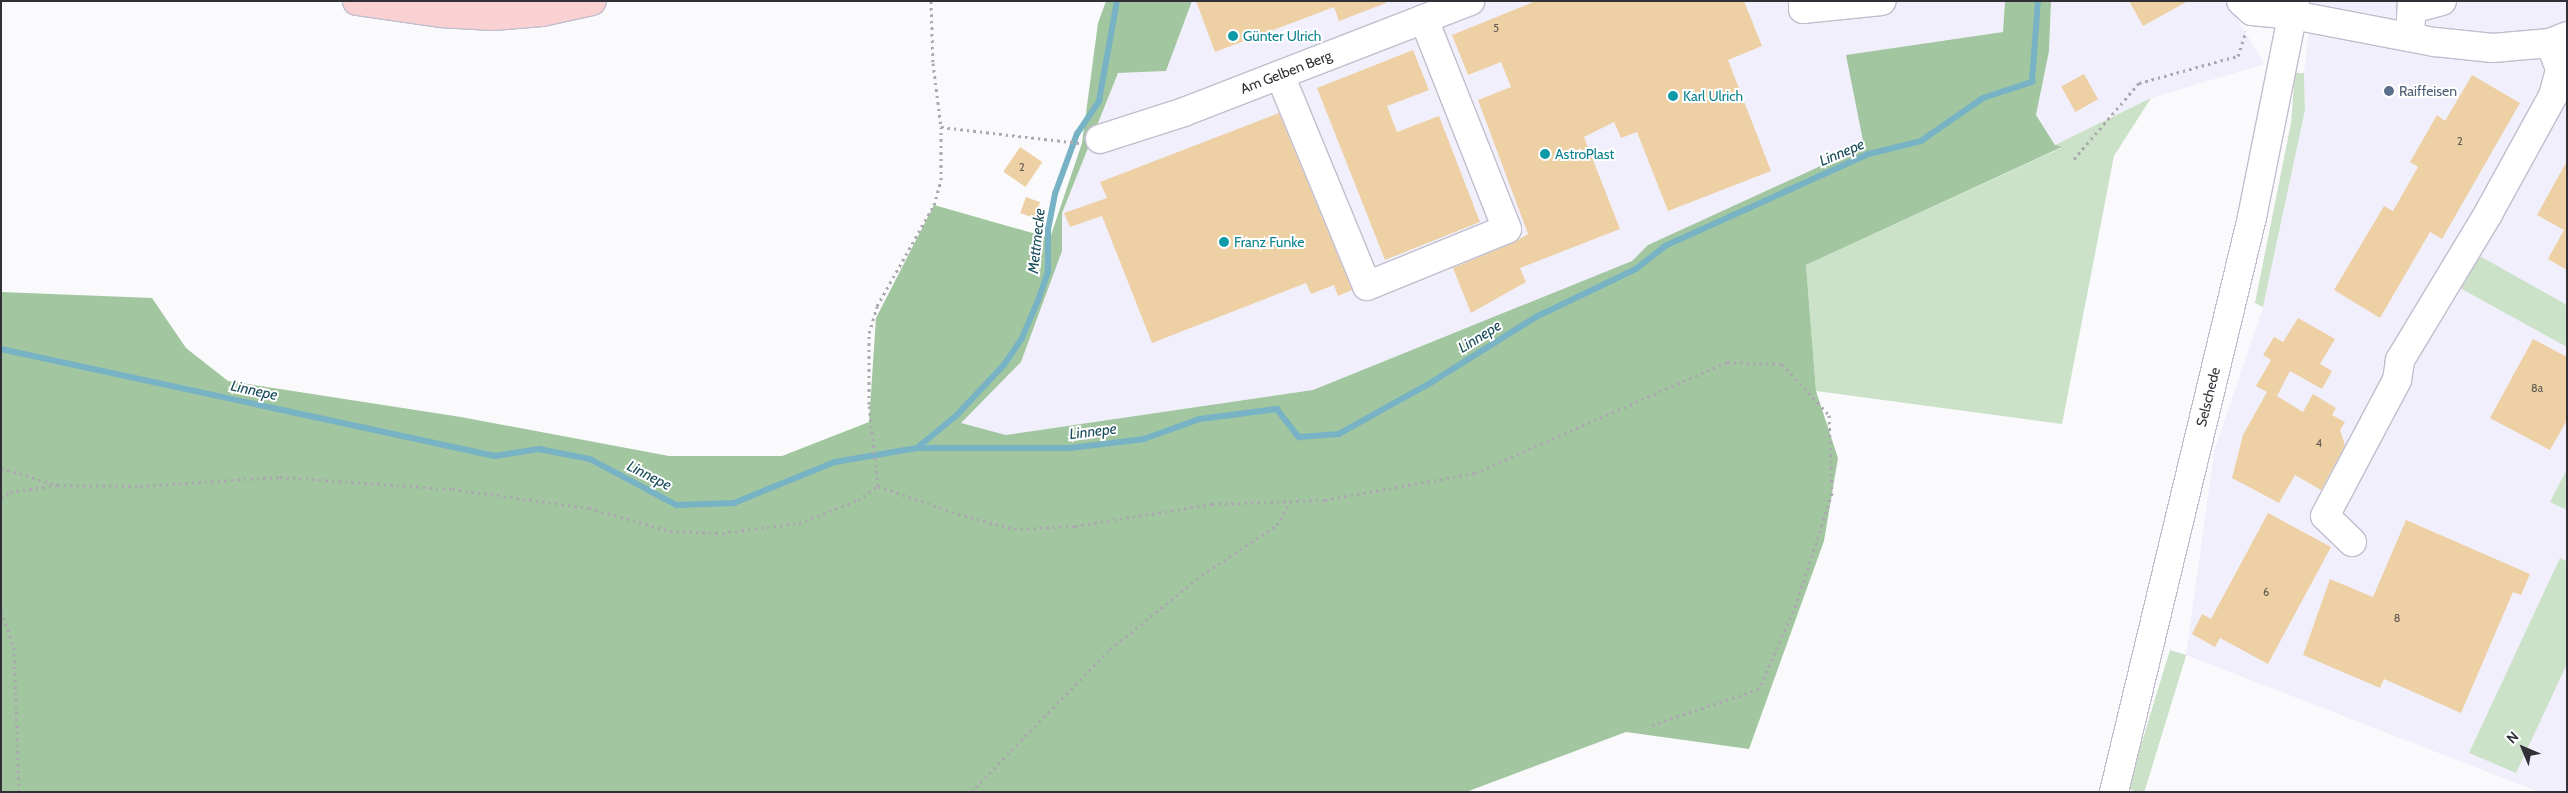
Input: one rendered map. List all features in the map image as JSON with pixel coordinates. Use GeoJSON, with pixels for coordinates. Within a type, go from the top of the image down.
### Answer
{"type":"FeatureCollection","features":[{"type":"Feature","properties":{"kind":"main road"},"geometry":{"type":"LineString","coordinates":[[358,1],[440,13],[494,16],[542,12],[592,1]]}},
{"type":"Feature","properties":{"kind":"street","name":"Am Gelben Berg"},"geometry":{"type":"LineString","coordinates":[[1091,141],[1184,112],[1470,1]]}},
{"type":"Feature","properties":{"kind":"street"},"geometry":{"type":"LineString","coordinates":[[1803,1],[1803,9],[1882,1]]}},
{"type":"Feature","properties":{"kind":"street"},"geometry":{"type":"LineString","coordinates":[[2410,37],[2412,5],[2442,1]]}},
{"type":"Feature","properties":{"kind":"street"},"geometry":{"type":"LineString","coordinates":[[2247,6],[2294,8],[2410,37],[2493,48],[2558,40],[2560,69],[2553,96],[2488,214],[2400,360],[2398,380],[2326,516],[2352,542]]}},
{"type":"Feature","properties":{"kind":"street","name":"Selschede"},"geometry":{"type":"LineString","coordinates":[[2114,792],[2252,218],[2294,8]]}},
{"type":"Feature","properties":{"kind":"street"},"geometry":{"type":"LineString","coordinates":[[1280,75],[1367,286],[1507,229],[1424,19]]}},
{"type":"Feature","properties":{"kind":"path"},"geometry":{"type":"LineString","coordinates":[[878,486],[873,447],[867,353],[869,333],[877,306],[934,205],[941,180],[941,126],[933,63],[931,1]]}},
{"type":"Feature","properties":{"kind":"path"},"geometry":{"type":"LineString","coordinates":[[2074,159],[2139,83],[2238,56],[2247,6]]}},
{"type":"Feature","properties":{"kind":"path"},"geometry":{"type":"LineString","coordinates":[[941,126],[1009,133],[1052,140],[1091,141]]}},
{"type":"Feature","properties":{"kind":"path"},"geometry":{"type":"LineString","coordinates":[[878,486],[958,514],[1014,529],[1075,526],[1212,504],[1325,500],[1474,473],[1727,362],[1782,364],[1829,415],[1832,493],[1796,605],[1759,689],[1652,725]]}},
{"type":"Feature","properties":{"kind":"path"},"geometry":{"type":"LineString","coordinates":[[1,468],[57,485]]}},
{"type":"Feature","properties":{"kind":"path"},"geometry":{"type":"LineString","coordinates":[[1,498],[10,492],[57,485],[140,486],[280,477],[443,488],[589,508],[670,530],[722,533],[799,523],[858,500],[878,486]]}},
{"type":"Feature","properties":{"kind":"path"},"geometry":{"type":"LineString","coordinates":[[971,792],[1110,649],[1202,575],[1277,524],[1291,501]]}},
{"type":"Feature","properties":{"kind":"path"},"geometry":{"type":"LineString","coordinates":[[1,612],[14,647],[19,792]]}},
{"type":"Feature","properties":{"kind":"shaded area"},"geometry":{"type":"Polygon","coordinates":[[[1192,1],[2005,1],[2003,32],[1847,55],[1864,146],[1648,245],[1632,261],[1313,390],[1005,435],[960,423],[1021,362],[1062,251],[1062,213],[1118,73],[1166,71],[1192,1]]]}},
{"type":"Feature","properties":{"kind":"shaded area"},"geometry":{"type":"Polygon","coordinates":[[[2051,1],[2226,1],[2265,64],[2151,98],[2055,145],[2036,115],[2049,51],[2051,1]]]}},
{"type":"Feature","properties":{"kind":"shaded area"},"geometry":{"type":"Polygon","coordinates":[[[2312,1],[2567,1],[2567,792],[2539,792],[2186,655],[2214,452],[2263,307],[2305,110],[2304,73],[2312,1]]]}},
{"type":"Feature","properties":{"kind":"green space"},"geometry":{"type":"Polygon","coordinates":[[[1106,1],[1192,1],[1166,71],[1118,73],[1062,213],[1062,251],[1021,362],[961,423],[1006,435],[1313,390],[1632,261],[1648,245],[1864,146],[1846,55],[2003,32],[2005,1],[2051,1],[2049,51],[2036,115],[2055,145],[2062,147],[1806,265],[1816,391],[1838,458],[1824,541],[1749,749],[1626,732],[1466,792],[1,792],[1,292],[152,298],[186,348],[228,381],[461,417],[669,456],[782,456],[869,422],[876,318],[934,205],[1050,238],[1082,143],[1098,23],[1106,1]]]}},
{"type":"Feature","properties":{"kind":"green space"},"geometry":{"type":"Polygon","coordinates":[[[2295,73],[2304,73],[2305,110],[2263,307],[2255,303],[2291,123],[2295,73]]]}},
{"type":"Feature","properties":{"kind":"green space"},"geometry":{"type":"Polygon","coordinates":[[[2151,98],[2114,156],[2062,424],[1816,391],[1806,265],[2061,148],[2055,145],[2151,98]]]}},
{"type":"Feature","properties":{"kind":"green space"},"geometry":{"type":"Polygon","coordinates":[[[2478,255],[2567,305],[2567,347],[2458,287],[2478,255]]]}},
{"type":"Feature","properties":{"kind":"green space"},"geometry":{"type":"Polygon","coordinates":[[[2567,469],[2567,510],[2550,502],[2567,469]]]}},
{"type":"Feature","properties":{"kind":"green space"},"geometry":{"type":"Polygon","coordinates":[[[2560,558],[2567,561],[2567,664],[2516,773],[2469,753],[2560,558]]]}},
{"type":"Feature","properties":{"kind":"green space"},"geometry":{"type":"Polygon","coordinates":[[[2170,650],[2186,655],[2144,792],[2128,789],[2170,650]]]}},
{"type":"Feature","properties":{"kind":"building","name":"Günter Ulrich"},"geometry":{"type":"Polygon","coordinates":[[[1196,1],[1386,1],[1386,3],[1339,21],[1334,7],[1215,52],[1196,1]]]}},
{"type":"Feature","properties":{"kind":"building"},"geometry":{"type":"Polygon","coordinates":[[[1536,1],[1744,1],[1762,46],[1728,60],[1771,171],[1668,211],[1637,132],[1621,138],[1614,122],[1584,137],[1620,229],[1520,268],[1526,282],[1471,313],[1453,268],[1513,243],[1528,234],[1478,100],[1511,87],[1501,62],[1468,75],[1452,35],[1536,1]]]}},
{"type":"Feature","properties":{"kind":"building"},"geometry":{"type":"Polygon","coordinates":[[[2129,1],[2188,1],[2143,26],[2129,1]]]}},
{"type":"Feature","properties":{"kind":"building"},"geometry":{"type":"Polygon","coordinates":[[[1413,50],[1429,90],[1387,106],[1397,132],[1439,116],[1480,222],[1385,260],[1317,88],[1413,50]]]}},
{"type":"Feature","properties":{"kind":"building"},"geometry":{"type":"Polygon","coordinates":[[[2084,74],[2098,99],[2075,112],[2061,87],[2084,74]]]}},
{"type":"Feature","properties":{"kind":"building"},"geometry":{"type":"Polygon","coordinates":[[[2472,75],[2520,103],[2442,239],[2430,232],[2380,318],[2334,290],[2384,206],[2393,211],[2418,167],[2410,162],[2437,115],[2445,121],[2472,75]]]}},
{"type":"Feature","properties":{"kind":"building","name":"Franz Funke"},"geometry":{"type":"Polygon","coordinates":[[[1279,113],[1352,290],[1338,296],[1334,285],[1311,294],[1306,283],[1152,343],[1102,216],[1070,227],[1064,213],[1107,198],[1100,182],[1279,113]]]}},
{"type":"Feature","properties":{"kind":"building"},"geometry":{"type":"Polygon","coordinates":[[[1020,147],[1042,162],[1026,187],[1003,172],[1020,147]]]}},
{"type":"Feature","properties":{"kind":"building"},"geometry":{"type":"Polygon","coordinates":[[[2567,161],[2567,270],[2548,259],[2564,230],[2537,215],[2567,161]]]}},
{"type":"Feature","properties":{"kind":"building"},"geometry":{"type":"Polygon","coordinates":[[[1026,197],[1040,202],[1034,218],[1020,213],[1026,197]]]}},
{"type":"Feature","properties":{"kind":"building"},"geometry":{"type":"Polygon","coordinates":[[[2298,318],[2335,339],[2320,364],[2332,371],[2322,389],[2290,371],[2277,396],[2303,412],[2313,394],[2336,408],[2332,415],[2345,422],[2340,430],[2345,445],[2321,490],[2295,475],[2279,503],[2232,478],[2243,435],[2267,392],[2256,386],[2271,360],[2263,355],[2274,337],[2283,342],[2298,318]]]}},
{"type":"Feature","properties":{"kind":"building"},"geometry":{"type":"Polygon","coordinates":[[[2533,339],[2567,357],[2567,420],[2550,450],[2490,418],[2533,339]]]}},
{"type":"Feature","properties":{"kind":"building"},"geometry":{"type":"Polygon","coordinates":[[[2268,513],[2331,547],[2268,664],[2220,638],[2215,647],[2192,634],[2202,614],[2211,619],[2268,513]]]}},
{"type":"Feature","properties":{"kind":"building"},"geometry":{"type":"Polygon","coordinates":[[[2406,520],[2530,574],[2521,595],[2513,592],[2461,713],[2384,679],[2380,688],[2303,655],[2330,579],[2373,597],[2406,520]]]}},
{"type":"Feature","properties":{"kind":"waterway","name":"Mettmecke"},"geometry":{"type":"LineString","coordinates":[[917,448],[957,415],[1004,365],[1022,338],[1048,272],[1048,230],[1055,194],[1077,134],[1099,101],[1117,1]]}},
{"type":"Feature","properties":{"kind":"waterway","name":"Linnepe"},"geometry":{"type":"LineString","coordinates":[[1,349],[495,456],[539,449],[590,459],[677,505],[734,503],[835,462],[917,448],[1070,448],[1144,439],[1200,419],[1277,409],[1299,437],[1339,434],[1432,382],[1536,317],[1636,269],[1665,246],[1869,154],[1921,141],[1983,98],[2032,82],[2038,1]]}},
{"type":"Feature","properties":{"kind":"place","name":"Günter Ulrich"},"geometry":{"type":"Point","coordinates":[1233,36]}},
{"type":"Feature","properties":{"kind":"place","name":"Raiffeisen"},"geometry":{"type":"Point","coordinates":[2389,91]}},
{"type":"Feature","properties":{"kind":"place","name":"Karl Ulrich"},"geometry":{"type":"Point","coordinates":[1673,96]}},
{"type":"Feature","properties":{"kind":"place","name":"AstroPlast"},"geometry":{"type":"Point","coordinates":[1545,154]}},
{"type":"Feature","properties":{"kind":"place","name":"Franz Funke"},"geometry":{"type":"Point","coordinates":[1224,242]}}]}
